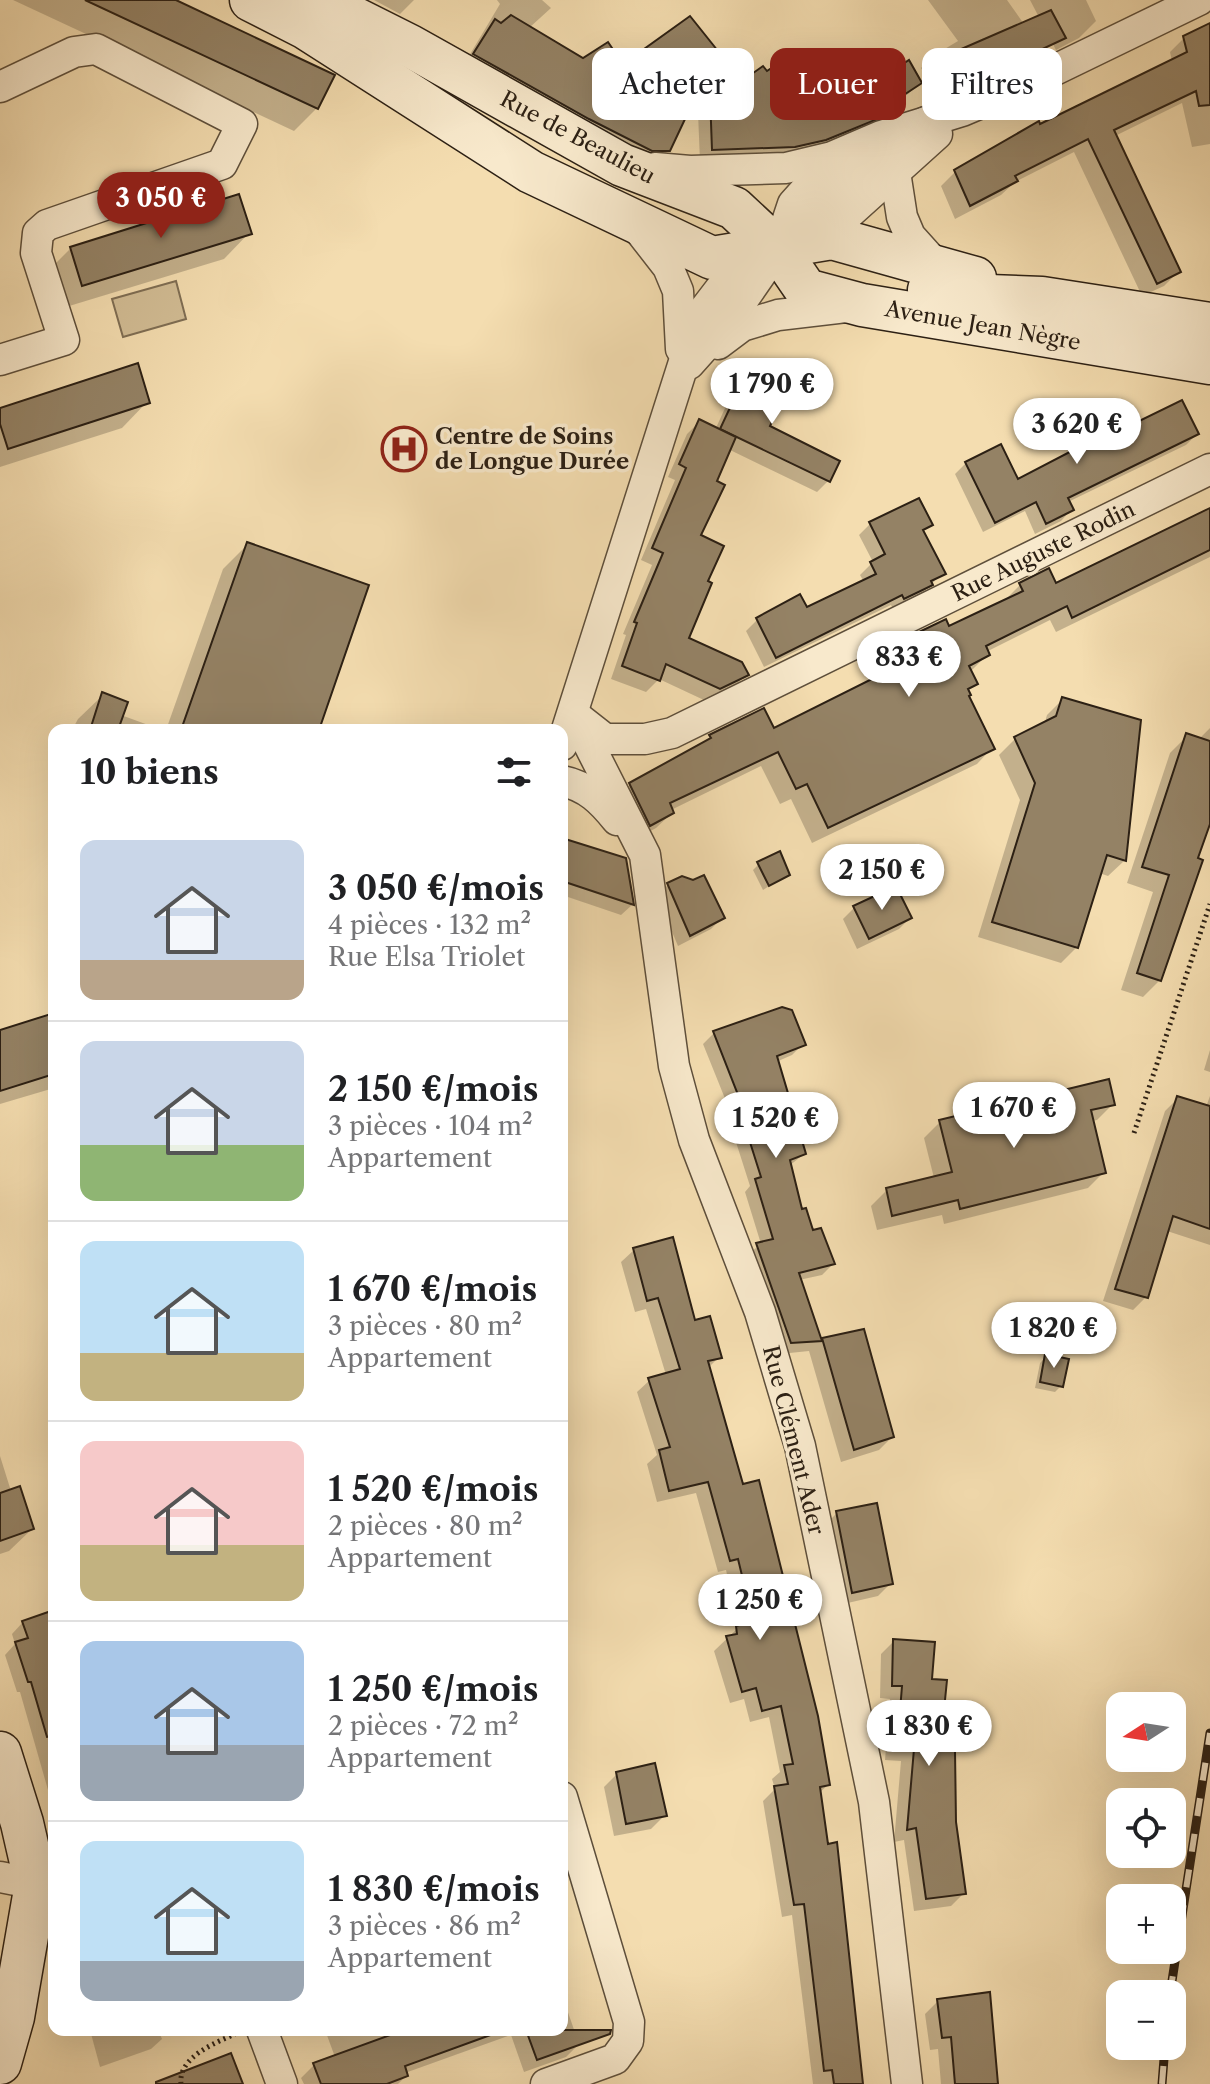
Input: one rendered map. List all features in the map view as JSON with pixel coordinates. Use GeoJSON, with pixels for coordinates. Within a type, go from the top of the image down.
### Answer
{"type":"FeatureCollection","features":[{"type":"Feature","properties":{"kind":"main road","name":"Rue de Beaulieu"},"geometry":{"type":"LineString","coordinates":[[290,9],[410,46],[622,165],[734,208],[778,249]]}},
{"type":"Feature","properties":{"kind":"main road"},"geometry":{"type":"LineString","coordinates":[[290,9],[531,172],[712,258],[778,249]]}},
{"type":"Feature","properties":{"kind":"main road"},"geometry":{"type":"LineString","coordinates":[[290,9],[533,143],[657,204],[778,249]]}},
{"type":"Feature","properties":{"kind":"main road","name":"Avenue Jean Nègre"},"geometry":{"type":"LineString","coordinates":[[778,249],[832,238],[1042,298]]}},
{"type":"Feature","properties":{"kind":"main road","name":"Avenue Jean Nègre"},"geometry":{"type":"LineString","coordinates":[[778,249],[829,275],[961,295],[1042,298],[1210,324]]}},
{"type":"Feature","properties":{"kind":"main road","name":"Avenue Jean Nègre"},"geometry":{"type":"LineString","coordinates":[[778,249],[806,290],[862,305],[1210,363]]}},
{"type":"Feature","properties":{"kind":"main road"},"geometry":{"type":"LineString","coordinates":[[0,1753],[22,1823],[30,1878],[13,2017],[0,2063]]}},
{"type":"Feature","properties":{"kind":"street"},"geometry":{"type":"LineString","coordinates":[[1062,66],[1199,0]]}},
{"type":"Feature","properties":{"kind":"street"},"geometry":{"type":"LineString","coordinates":[[0,87],[74,52],[96,49],[242,124],[222,164],[47,225],[38,233],[36,253],[64,340],[0,360]]}},
{"type":"Feature","properties":{"kind":"street"},"geometry":{"type":"LineString","coordinates":[[622,165],[690,171],[786,168],[832,157],[881,136],[933,120]]}},
{"type":"Feature","properties":{"kind":"street"},"geometry":{"type":"LineString","coordinates":[[778,249],[845,217],[952,120]]}},
{"type":"Feature","properties":{"kind":"street"},"geometry":{"type":"LineString","coordinates":[[568,728],[698,318],[721,288],[778,249],[821,211],[831,196],[860,167],[926,122]]}},
{"type":"Feature","properties":{"kind":"street"},"geometry":{"type":"LineString","coordinates":[[778,249],[793,204],[810,185],[881,136]]}},
{"type":"Feature","properties":{"kind":"street"},"geometry":{"type":"LineString","coordinates":[[895,172],[902,217],[910,236],[937,266]]}},
{"type":"Feature","properties":{"kind":"street"},"geometry":{"type":"LineString","coordinates":[[630,219],[668,267],[678,291],[682,371]]}},
{"type":"Feature","properties":{"kind":"street"},"geometry":{"type":"LineString","coordinates":[[682,371],[742,326],[778,315],[862,305]]}},
{"type":"Feature","properties":{"kind":"street","name":"Rue Auguste Rodin"},"geometry":{"type":"LineString","coordinates":[[573,713],[605,739],[645,739],[672,733],[1210,469]]}},
{"type":"Feature","properties":{"kind":"street","name":"Rue Clément Ader"},"geometry":{"type":"LineString","coordinates":[[573,713],[645,855],[674,1066],[694,1140],[760,1312],[800,1446],[874,1802],[907,2084]]}},
{"type":"Feature","properties":{"kind":"street"},"geometry":{"type":"LineString","coordinates":[[568,782],[599,797],[645,855]]}},
{"type":"Feature","properties":{"kind":"street"},"geometry":{"type":"LineString","coordinates":[[546,2084],[615,2059],[628,2041],[629,2022],[568,1817]]}},
{"type":"Feature","properties":{"kind":"street"},"geometry":{"type":"LineString","coordinates":[[264,2036],[282,2084]]}},
{"type":"Feature","properties":{"kind":"path"},"geometry":{"type":"LineString","coordinates":[[1134,1133],[1210,904]]}},
{"type":"Feature","properties":{"kind":"path"},"geometry":{"type":"LineString","coordinates":[[181,2084],[184,2068],[197,2054],[232,2036]]}},
{"type":"Feature","properties":{"kind":"shaded area"},"geometry":{"type":"Polygon","coordinates":[[[176,281],[186,319],[123,337],[112,299],[176,281]]]}},
{"type":"Feature","properties":{"kind":"building"},"geometry":{"type":"Polygon","coordinates":[[[85,0],[176,0],[335,75],[318,109],[85,0]]]}},
{"type":"Feature","properties":{"kind":"building"},"geometry":{"type":"Polygon","coordinates":[[[1051,10],[1066,38],[1045,48],[964,48],[1051,10]]]}},
{"type":"Feature","properties":{"kind":"building"},"geometry":{"type":"Polygon","coordinates":[[[511,15],[583,58],[592,52],[592,120],[685,120],[670,151],[652,151],[589,119],[473,54],[495,19],[501,23],[511,15]]]}},
{"type":"Feature","properties":{"kind":"building"},"geometry":{"type":"Polygon","coordinates":[[[690,16],[716,48],[645,48],[690,16]]]}},
{"type":"Feature","properties":{"kind":"building"},"geometry":{"type":"Polygon","coordinates":[[[1210,23],[1210,105],[1199,106],[1196,91],[1114,130],[1181,272],[1157,284],[1088,139],[1015,176],[1018,181],[970,206],[954,170],[1039,121],[1040,124],[1048,120],[1062,120],[1062,113],[1187,52],[1183,36],[1210,23]]]}},
{"type":"Feature","properties":{"kind":"building"},"geometry":{"type":"Polygon","coordinates":[[[608,42],[612,48],[599,48],[608,42]]]}},
{"type":"Feature","properties":{"kind":"building"},"geometry":{"type":"Polygon","coordinates":[[[909,60],[922,83],[906,94],[906,62],[909,60]]]}},
{"type":"Feature","properties":{"kind":"building"},"geometry":{"type":"Polygon","coordinates":[[[763,66],[767,71],[770,69],[770,120],[875,120],[826,140],[795,147],[712,150],[711,120],[754,120],[754,72],[763,66]]]}},
{"type":"Feature","properties":{"kind":"building"},"geometry":{"type":"Polygon","coordinates":[[[239,194],[252,234],[82,286],[70,247],[239,194]]]}},
{"type":"Feature","properties":{"kind":"building"},"geometry":{"type":"Polygon","coordinates":[[[138,363],[150,403],[8,449],[0,424],[0,408],[138,363]]]}},
{"type":"Feature","properties":{"kind":"building"},"geometry":{"type":"Polygon","coordinates":[[[748,369],[788,389],[770,426],[840,461],[830,482],[720,429],[748,369]]]}},
{"type":"Feature","properties":{"kind":"building"},"geometry":{"type":"Polygon","coordinates":[[[1182,400],[1199,434],[1068,498],[1074,510],[1046,524],[1036,502],[995,523],[965,462],[1001,444],[1018,479],[1085,444],[1086,447],[1182,400]]]}},
{"type":"Feature","properties":{"kind":"building"},"geometry":{"type":"Polygon","coordinates":[[[699,419],[736,437],[717,481],[725,485],[701,535],[724,546],[708,581],[712,583],[689,638],[742,662],[749,675],[720,689],[666,664],[660,681],[622,666],[637,623],[634,622],[663,553],[652,548],[686,468],[679,464],[699,419]]]}},
{"type":"Feature","properties":{"kind":"building"},"geometry":{"type":"Polygon","coordinates":[[[919,498],[933,525],[923,530],[946,574],[931,581],[933,585],[904,599],[902,595],[776,658],[756,618],[800,594],[807,607],[876,574],[870,562],[885,554],[869,522],[919,498]]]}},
{"type":"Feature","properties":{"kind":"building"},"geometry":{"type":"Polygon","coordinates":[[[1210,508],[1210,550],[1072,618],[1067,606],[986,646],[990,655],[969,666],[978,684],[968,689],[995,749],[828,828],[807,784],[796,789],[778,752],[670,803],[674,813],[650,826],[629,783],[711,738],[709,735],[764,708],[774,728],[928,651],[919,632],[946,619],[949,626],[1023,591],[1019,583],[1049,568],[1056,583],[1210,508]]]}},
{"type":"Feature","properties":{"kind":"building"},"geometry":{"type":"Polygon","coordinates":[[[247,542],[369,585],[321,724],[183,724],[247,542]]]}},
{"type":"Feature","properties":{"kind":"building"},"geometry":{"type":"Polygon","coordinates":[[[102,692],[128,702],[120,724],[92,724],[102,692]]]}},
{"type":"Feature","properties":{"kind":"building"},"geometry":{"type":"Polygon","coordinates":[[[1062,697],[1141,720],[1126,861],[1107,855],[1078,948],[992,922],[1035,783],[1014,737],[1056,716],[1062,697]]]}},
{"type":"Feature","properties":{"kind":"building"},"geometry":{"type":"Polygon","coordinates":[[[1186,733],[1210,741],[1210,824],[1198,858],[1203,860],[1161,981],[1137,973],[1169,875],[1142,867],[1186,733]]]}},
{"type":"Feature","properties":{"kind":"building"},"geometry":{"type":"Polygon","coordinates":[[[568,840],[626,858],[634,905],[568,883],[568,840]]]}},
{"type":"Feature","properties":{"kind":"building"},"geometry":{"type":"Polygon","coordinates":[[[780,851],[790,875],[769,886],[757,862],[780,851]]]}},
{"type":"Feature","properties":{"kind":"building"},"geometry":{"type":"Polygon","coordinates":[[[704,875],[725,918],[690,936],[667,883],[682,876],[693,880],[704,875]]]}},
{"type":"Feature","properties":{"kind":"building"},"geometry":{"type":"Polygon","coordinates":[[[896,886],[912,918],[869,939],[853,906],[896,886]]]}},
{"type":"Feature","properties":{"kind":"building"},"geometry":{"type":"Polygon","coordinates":[[[782,1007],[792,1010],[806,1045],[777,1056],[806,1154],[790,1160],[802,1209],[806,1208],[813,1230],[821,1228],[835,1264],[799,1273],[822,1341],[791,1343],[756,1243],[773,1239],[755,1179],[761,1177],[737,1101],[740,1100],[713,1031],[782,1007]]]}},
{"type":"Feature","properties":{"kind":"building"},"geometry":{"type":"Polygon","coordinates":[[[48,1015],[48,1076],[0,1091],[0,1030],[48,1015]]]}},
{"type":"Feature","properties":{"kind":"building"},"geometry":{"type":"Polygon","coordinates":[[[1109,1079],[1115,1105],[1091,1110],[1106,1173],[960,1209],[958,1200],[892,1216],[886,1188],[952,1172],[939,1120],[1109,1079]]]}},
{"type":"Feature","properties":{"kind":"building"},"geometry":{"type":"Polygon","coordinates":[[[1177,1096],[1210,1106],[1210,1229],[1173,1216],[1148,1298],[1115,1289],[1177,1096]]]}},
{"type":"Feature","properties":{"kind":"building"},"geometry":{"type":"Polygon","coordinates":[[[673,1237],[695,1320],[710,1316],[722,1358],[708,1361],[743,1484],[759,1480],[818,1716],[830,1785],[820,1787],[828,1844],[837,1842],[863,2084],[834,2084],[832,2070],[824,2071],[804,1904],[794,1905],[774,1786],[788,1784],[784,1765],[793,1764],[781,1706],[762,1711],[756,1688],[742,1692],[726,1636],[737,1634],[736,1626],[753,1621],[738,1559],[730,1561],[708,1482],[669,1491],[659,1450],[670,1447],[648,1378],[680,1369],[658,1298],[647,1301],[633,1248],[673,1237]]]}},
{"type":"Feature","properties":{"kind":"building"},"geometry":{"type":"Polygon","coordinates":[[[864,1329],[894,1437],[854,1450],[822,1338],[864,1329]]]}},
{"type":"Feature","properties":{"kind":"building"},"geometry":{"type":"Polygon","coordinates":[[[1045,1354],[1069,1359],[1063,1387],[1040,1382],[1045,1354]]]}},
{"type":"Feature","properties":{"kind":"building"},"geometry":{"type":"Polygon","coordinates":[[[20,1486],[34,1529],[0,1541],[0,1493],[20,1486]]]}},
{"type":"Feature","properties":{"kind":"building"},"geometry":{"type":"Polygon","coordinates":[[[877,1503],[893,1584],[852,1593],[836,1511],[877,1503]]]}},
{"type":"Feature","properties":{"kind":"building"},"geometry":{"type":"Polygon","coordinates":[[[48,1612],[48,1737],[15,1642],[28,1638],[22,1621],[48,1612]]]}},
{"type":"Feature","properties":{"kind":"building"},"geometry":{"type":"Polygon","coordinates":[[[893,1639],[935,1642],[932,1679],[947,1680],[940,1750],[955,1751],[956,1822],[966,1894],[926,1899],[916,1828],[907,1830],[914,1749],[897,1748],[902,1686],[892,1686],[893,1639]]]}},
{"type":"Feature","properties":{"kind":"building"},"geometry":{"type":"Polygon","coordinates":[[[655,1763],[667,1816],[626,1824],[616,1772],[655,1763]]]}},
{"type":"Feature","properties":{"kind":"building"},"geometry":{"type":"Polygon","coordinates":[[[990,1992],[998,2084],[955,2084],[951,2037],[942,2038],[937,1999],[990,1992]]]}},
{"type":"Feature","properties":{"kind":"building"},"geometry":{"type":"Polygon","coordinates":[[[568,2030],[611,2030],[610,2034],[537,2060],[528,2036],[568,2036],[568,2030]]]}},
{"type":"Feature","properties":{"kind":"building"},"geometry":{"type":"Polygon","coordinates":[[[387,2036],[488,2036],[405,2066],[408,2076],[387,2084],[321,2084],[313,2063],[387,2036]]]}},
{"type":"Feature","properties":{"kind":"building"},"geometry":{"type":"Polygon","coordinates":[[[231,2053],[243,2084],[156,2084],[156,2082],[231,2053]]]}},
{"type":"Feature","properties":{"kind":"railway"},"geometry":{"type":"LineString","coordinates":[[1172,1980],[1210,1733]]}},
{"type":"Feature","properties":{"kind":"railway"},"geometry":{"type":"LineString","coordinates":[[1162,2084],[1164,2060]]}},
{"type":"Feature","properties":{"kind":"place","name":"Centre de Soins de Longue Durée"},"geometry":{"type":"Point","coordinates":[404,449]}}]}
